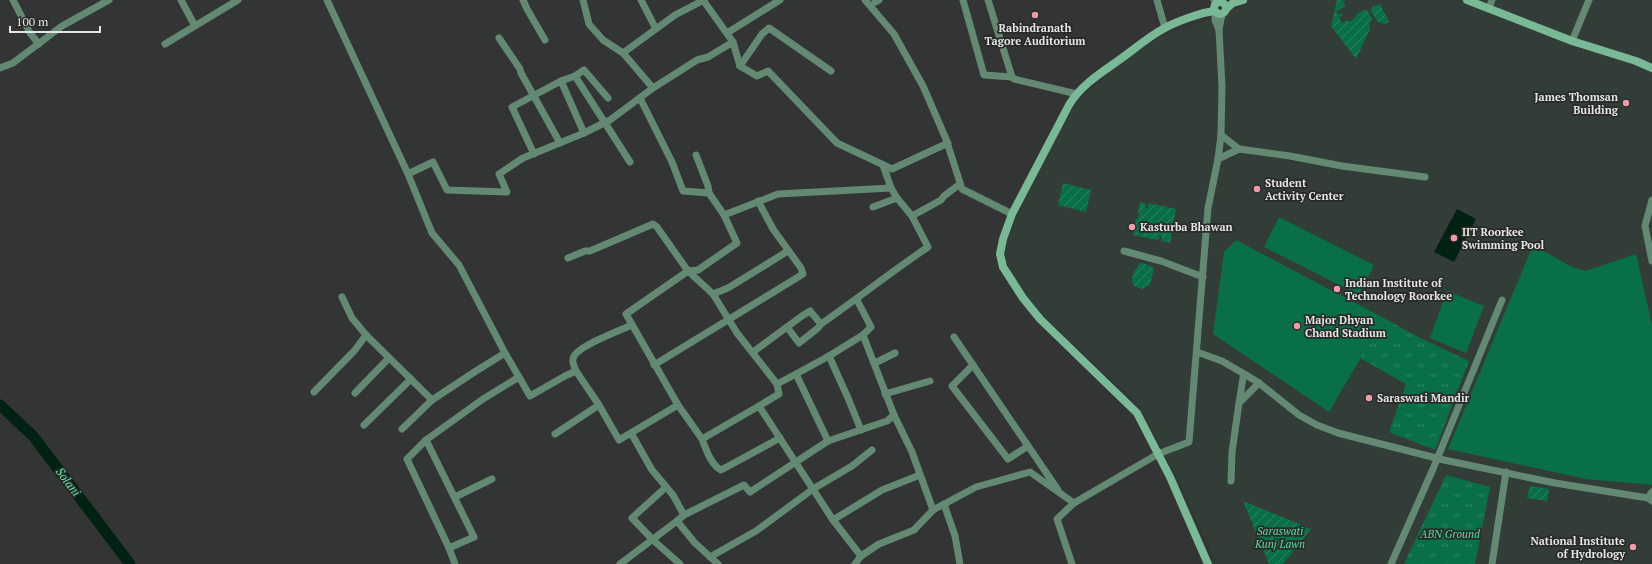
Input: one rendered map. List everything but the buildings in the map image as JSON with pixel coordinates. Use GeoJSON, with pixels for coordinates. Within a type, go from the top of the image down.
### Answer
{"type":"FeatureCollection","features":[{"type":"Feature","properties":{"kind":"street"},"geometry":{"type":"LineString","coordinates":[[13,0],[30,33],[39,44]]}},
{"type":"Feature","properties":{"kind":"street"},"geometry":{"type":"LineString","coordinates":[[0,68],[13,63],[62,26],[109,0]]}},
{"type":"Feature","properties":{"kind":"street"},"geometry":{"type":"LineString","coordinates":[[181,0],[195,26]]}},
{"type":"Feature","properties":{"kind":"street"},"geometry":{"type":"LineString","coordinates":[[165,44],[238,0]]}},
{"type":"Feature","properties":{"kind":"street"},"geometry":{"type":"LineString","coordinates":[[327,0],[408,174],[432,233],[459,265],[518,377],[530,396],[576,371]]}},
{"type":"Feature","properties":{"kind":"street"},"geometry":{"type":"LineString","coordinates":[[523,0],[545,40]]}},
{"type":"Feature","properties":{"kind":"street"},"geometry":{"type":"LineString","coordinates":[[583,0],[589,24],[603,40],[623,53],[653,88]]}},
{"type":"Feature","properties":{"kind":"street"},"geometry":{"type":"LineString","coordinates":[[641,0],[656,29]]}},
{"type":"Feature","properties":{"kind":"street"},"geometry":{"type":"LineString","coordinates":[[623,53],[675,14],[703,0],[733,42],[740,66],[757,76],[768,71],[837,143],[892,169],[948,143]]}},
{"type":"Feature","properties":{"kind":"street"},"geometry":{"type":"LineString","coordinates":[[727,33],[780,0]]}},
{"type":"Feature","properties":{"kind":"street"},"geometry":{"type":"LineString","coordinates":[[865,0],[894,34],[923,86],[948,143],[962,189],[1012,214]]}},
{"type":"Feature","properties":{"kind":"street"},"geometry":{"type":"LineString","coordinates":[[963,0],[984,75],[1012,77]]}},
{"type":"Feature","properties":{"kind":"street"},"geometry":{"type":"LineString","coordinates":[[988,0],[1014,80],[1077,94]]}},
{"type":"Feature","properties":{"kind":"street"},"geometry":{"type":"LineString","coordinates":[[1157,0],[1165,28]]}},
{"type":"Feature","properties":{"kind":"street"},"geometry":{"type":"LineString","coordinates":[[1208,564],[1170,477],[1137,413],[1040,319],[1023,298],[1003,267],[1000,254],[1003,239],[1012,214],[1069,105],[1077,94],[1089,83],[1165,28],[1206,13],[1221,5],[1243,0]]}},
{"type":"Feature","properties":{"kind":"street"},"geometry":{"type":"LineString","coordinates":[[1467,0],[1572,41],[1636,61],[1652,68]]}},
{"type":"Feature","properties":{"kind":"street"},"geometry":{"type":"LineString","coordinates":[[1489,8],[1492,0]]}},
{"type":"Feature","properties":{"kind":"street"},"geometry":{"type":"LineString","coordinates":[[1572,41],[1589,0]]}},
{"type":"Feature","properties":{"kind":"street"},"geometry":{"type":"LineString","coordinates":[[1072,564],[1057,519],[1074,503],[1158,454],[1190,442],[1208,208],[1218,159],[1221,135],[1222,86],[1219,30],[1221,5]]}},
{"type":"Feature","properties":{"kind":"street"},"geometry":{"type":"LineString","coordinates":[[740,66],[762,34],[769,28],[831,71]]}},
{"type":"Feature","properties":{"kind":"street"},"geometry":{"type":"LineString","coordinates":[[499,38],[520,69],[533,96],[560,143]]}},
{"type":"Feature","properties":{"kind":"street"},"geometry":{"type":"LineString","coordinates":[[408,174],[433,162],[447,190],[507,192],[499,174],[524,158],[584,133],[604,122],[697,60],[708,57],[733,42]]}},
{"type":"Feature","properties":{"kind":"street"},"geometry":{"type":"LineString","coordinates":[[534,154],[512,107],[584,70],[608,98]]}},
{"type":"Feature","properties":{"kind":"street"},"geometry":{"type":"LineString","coordinates":[[574,76],[630,162]]}},
{"type":"Feature","properties":{"kind":"street"},"geometry":{"type":"LineString","coordinates":[[561,81],[584,133]]}},
{"type":"Feature","properties":{"kind":"street"},"geometry":{"type":"LineString","coordinates":[[640,98],[672,162],[683,191],[708,193]]}},
{"type":"Feature","properties":{"kind":"street"},"geometry":{"type":"LineString","coordinates":[[1221,135],[1239,149],[1290,156],[1342,166],[1425,177]]}},
{"type":"Feature","properties":{"kind":"street"},"geometry":{"type":"LineString","coordinates":[[1218,159],[1239,149]]}},
{"type":"Feature","properties":{"kind":"street"},"geometry":{"type":"LineString","coordinates":[[696,154],[703,172],[708,193],[724,215],[737,243],[698,270],[688,271],[626,314],[654,365],[702,439],[715,465],[721,470],[780,438]]}},
{"type":"Feature","properties":{"kind":"street"},"geometry":{"type":"LineString","coordinates":[[787,327],[799,343],[821,324],[857,300],[899,266],[928,247],[912,216],[891,188],[883,165]]}},
{"type":"Feature","properties":{"kind":"street"},"geometry":{"type":"LineString","coordinates":[[912,216],[942,200],[944,196],[960,184]]}},
{"type":"Feature","properties":{"kind":"street"},"geometry":{"type":"LineString","coordinates":[[724,215],[778,194],[891,188]]}},
{"type":"Feature","properties":{"kind":"street"},"geometry":{"type":"LineString","coordinates":[[873,207],[897,198]]}},
{"type":"Feature","properties":{"kind":"street"},"geometry":{"type":"LineString","coordinates":[[1652,200],[1644,226],[1652,261]]}},
{"type":"Feature","properties":{"kind":"street"},"geometry":{"type":"LineString","coordinates":[[654,365],[803,274],[801,268],[773,229],[758,201]]}},
{"type":"Feature","properties":{"kind":"street"},"geometry":{"type":"LineString","coordinates":[[568,258],[585,251],[590,251],[653,224],[657,227],[688,271],[713,294],[728,319],[778,384],[779,394],[702,439]]}},
{"type":"Feature","properties":{"kind":"street"},"geometry":{"type":"LineString","coordinates":[[1644,226],[1652,228]]}},
{"type":"Feature","properties":{"kind":"street"},"geometry":{"type":"LineString","coordinates":[[713,294],[728,288],[788,251]]}},
{"type":"Feature","properties":{"kind":"street"},"geometry":{"type":"LineString","coordinates":[[1124,251],[1162,261],[1203,277]]}},
{"type":"Feature","properties":{"kind":"street"},"geometry":{"type":"LineString","coordinates":[[342,297],[352,318],[366,335],[432,400]]}},
{"type":"Feature","properties":{"kind":"street"},"geometry":{"type":"LineString","coordinates":[[778,384],[829,356],[863,335],[872,327],[857,300]]}},
{"type":"Feature","properties":{"kind":"street"},"geometry":{"type":"LineString","coordinates":[[1391,564],[1437,458],[1502,300]]}},
{"type":"Feature","properties":{"kind":"street"},"geometry":{"type":"LineString","coordinates":[[753,352],[810,311],[821,324]]}},
{"type":"Feature","properties":{"kind":"street"},"geometry":{"type":"LineString","coordinates":[[632,325],[596,340],[575,354],[573,360],[576,371],[619,440],[678,404]]}},
{"type":"Feature","properties":{"kind":"street"},"geometry":{"type":"LineString","coordinates":[[314,392],[355,350],[366,335]]}},
{"type":"Feature","properties":{"kind":"street"},"geometry":{"type":"LineString","coordinates":[[863,335],[875,363],[885,394],[912,452],[933,510]]}},
{"type":"Feature","properties":{"kind":"street"},"geometry":{"type":"LineString","coordinates":[[954,336],[1062,495]]}},
{"type":"Feature","properties":{"kind":"street"},"geometry":{"type":"LineString","coordinates":[[1197,352],[1222,361],[1259,383],[1293,411],[1317,426],[1338,433],[1402,451],[1555,483],[1651,497]]}},
{"type":"Feature","properties":{"kind":"street"},"geometry":{"type":"LineString","coordinates":[[402,429],[432,400],[506,353]]}},
{"type":"Feature","properties":{"kind":"street"},"geometry":{"type":"LineString","coordinates":[[875,363],[895,353]]}},
{"type":"Feature","properties":{"kind":"street"},"geometry":{"type":"LineString","coordinates":[[829,356],[861,430]]}},
{"type":"Feature","properties":{"kind":"street"},"geometry":{"type":"LineString","coordinates":[[355,393],[390,358]]}},
{"type":"Feature","properties":{"kind":"street"},"geometry":{"type":"LineString","coordinates":[[973,365],[952,386],[1008,459],[1028,446]]}},
{"type":"Feature","properties":{"kind":"street"},"geometry":{"type":"LineString","coordinates":[[796,374],[828,441]]}},
{"type":"Feature","properties":{"kind":"street"},"geometry":{"type":"LineString","coordinates":[[1231,481],[1232,452],[1243,378],[1246,375]]}},
{"type":"Feature","properties":{"kind":"street"},"geometry":{"type":"LineString","coordinates":[[455,564],[407,459],[426,440],[483,399],[518,377]]}},
{"type":"Feature","properties":{"kind":"street"},"geometry":{"type":"LineString","coordinates":[[364,425],[411,379]]}},
{"type":"Feature","properties":{"kind":"street"},"geometry":{"type":"LineString","coordinates":[[885,394],[930,380]]}},
{"type":"Feature","properties":{"kind":"street"},"geometry":{"type":"LineString","coordinates":[[1239,403],[1259,383]]}},
{"type":"Feature","properties":{"kind":"street"},"geometry":{"type":"LineString","coordinates":[[555,434],[599,406]]}},
{"type":"Feature","properties":{"kind":"street"},"geometry":{"type":"LineString","coordinates":[[759,406],[858,561],[879,544],[914,530],[933,510],[976,487],[1030,472],[1074,503]]}},
{"type":"Feature","properties":{"kind":"street"},"geometry":{"type":"LineString","coordinates":[[620,564],[684,515],[744,485],[750,492],[828,441],[887,421],[894,415]]}},
{"type":"Feature","properties":{"kind":"street"},"geometry":{"type":"LineString","coordinates":[[630,433],[652,470],[673,495],[684,515]]}},
{"type":"Feature","properties":{"kind":"street"},"geometry":{"type":"LineString","coordinates":[[426,440],[474,537],[449,548]]}},
{"type":"Feature","properties":{"kind":"street"},"geometry":{"type":"LineString","coordinates":[[710,557],[756,531],[813,489],[852,466],[872,450]]}},
{"type":"Feature","properties":{"kind":"street"},"geometry":{"type":"LineString","coordinates":[[1492,564],[1506,472]]}},
{"type":"Feature","properties":{"kind":"street"},"geometry":{"type":"LineString","coordinates":[[833,520],[882,490],[920,475]]}},
{"type":"Feature","properties":{"kind":"street"},"geometry":{"type":"LineString","coordinates":[[455,497],[492,479]]}},
{"type":"Feature","properties":{"kind":"street"},"geometry":{"type":"LineString","coordinates":[[666,487],[632,518],[653,540],[680,564]]}},
{"type":"Feature","properties":{"kind":"street"},"geometry":{"type":"LineString","coordinates":[[944,504],[954,536],[960,564]]}},
{"type":"Feature","properties":{"kind":"street"},"geometry":{"type":"LineString","coordinates":[[677,521],[695,543],[718,564]]}},
{"type":"Feature","properties":{"kind":"shaded area","name":"Indian Institute of Technology Roorkee"},"geometry":{"type":"Polygon","coordinates":[[[1230,0],[1652,0],[1652,564],[1216,564],[1181,486],[1139,405],[1040,313],[1005,265],[1004,246],[1053,141],[1076,102],[1109,73],[1156,38],[1208,20],[1238,7],[1230,0]]]}},
{"type":"Feature","properties":{"kind":"shaded area"},"geometry":{"type":"Polygon","coordinates":[[[1457,209],[1476,219],[1454,262],[1434,252],[1457,209]]]}},
{"type":"Feature","properties":{"kind":"green space"},"geometry":{"type":"Polygon","coordinates":[[[1337,0],[1343,0],[1345,6],[1336,12],[1338,15],[1341,13],[1343,15],[1339,18],[1342,23],[1347,20],[1349,22],[1357,16],[1356,14],[1365,10],[1368,11],[1372,19],[1369,24],[1370,29],[1356,59],[1331,26],[1337,0]]]}},
{"type":"Feature","properties":{"kind":"green space"},"geometry":{"type":"Polygon","coordinates":[[[1380,4],[1389,22],[1385,24],[1378,22],[1371,11],[1372,7],[1380,4]]]}},
{"type":"Feature","properties":{"kind":"green space"},"geometry":{"type":"Polygon","coordinates":[[[1063,183],[1091,190],[1086,212],[1058,205],[1063,183]]]}},
{"type":"Feature","properties":{"kind":"green space"},"geometry":{"type":"Polygon","coordinates":[[[1140,202],[1145,203],[1146,209],[1148,208],[1148,203],[1176,209],[1170,243],[1161,241],[1162,237],[1160,235],[1158,240],[1133,235],[1136,219],[1138,219],[1140,202]]]}},
{"type":"Feature","properties":{"kind":"green space"},"geometry":{"type":"Polygon","coordinates":[[[1279,217],[1374,265],[1359,295],[1264,247],[1279,217]]]}},
{"type":"Feature","properties":{"kind":"green space","name":"Major Dhyan Chand Stadium"},"geometry":{"type":"Polygon","coordinates":[[[1236,240],[1384,318],[1329,412],[1213,334],[1224,252],[1236,240]]]}},
{"type":"Feature","properties":{"kind":"green space"},"geometry":{"type":"Polygon","coordinates":[[[1533,245],[1572,267],[1586,271],[1636,254],[1652,325],[1652,485],[1586,479],[1448,449],[1533,245]]]}},
{"type":"Feature","properties":{"kind":"green space"},"geometry":{"type":"Polygon","coordinates":[[[1140,263],[1154,268],[1150,285],[1142,289],[1134,286],[1132,280],[1133,274],[1140,263]]]}},
{"type":"Feature","properties":{"kind":"green space"},"geometry":{"type":"Polygon","coordinates":[[[1447,291],[1484,306],[1466,353],[1430,338],[1447,291]]]}},
{"type":"Feature","properties":{"kind":"green space"},"geometry":{"type":"Polygon","coordinates":[[[1384,318],[1418,337],[1469,361],[1435,450],[1389,432],[1406,384],[1360,358],[1384,318]]]}},
{"type":"Feature","properties":{"kind":"green space","name":"ABN Ground"},"geometry":{"type":"Polygon","coordinates":[[[1446,475],[1490,487],[1475,564],[1404,564],[1446,475]]]}},
{"type":"Feature","properties":{"kind":"green space"},"geometry":{"type":"Polygon","coordinates":[[[1530,486],[1549,489],[1547,501],[1527,498],[1530,486]]]}},
{"type":"Feature","properties":{"kind":"green space","name":"Saraswati Kunj Lawn"},"geometry":{"type":"Polygon","coordinates":[[[1243,501],[1311,529],[1283,564],[1269,564],[1243,501]]]}},
{"type":"Feature","properties":{"kind":"waterway","name":"Solani"},"geometry":{"type":"LineString","coordinates":[[0,405],[33,436],[130,564]]}},
{"type":"Feature","properties":{"kind":"place","name":"Rabindranath Tagore Auditorium"},"geometry":{"type":"Point","coordinates":[1035,15]}},
{"type":"Feature","properties":{"kind":"place","name":"James Thomsan Building"},"geometry":{"type":"Point","coordinates":[1626,103]}},
{"type":"Feature","properties":{"kind":"place","name":"Student Activity Center"},"geometry":{"type":"Point","coordinates":[1257,189]}},
{"type":"Feature","properties":{"kind":"place","name":"Kasturba Bhawan"},"geometry":{"type":"Point","coordinates":[1132,227]}},
{"type":"Feature","properties":{"kind":"place","name":"IIT Roorkee Swimming Pool"},"geometry":{"type":"Point","coordinates":[1454,238]}},
{"type":"Feature","properties":{"kind":"place","name":"Indian Institute of Technology Roorkee"},"geometry":{"type":"Point","coordinates":[1337,289]}},
{"type":"Feature","properties":{"kind":"place","name":"Major Dhyan Chand Stadium"},"geometry":{"type":"Point","coordinates":[1297,326]}},
{"type":"Feature","properties":{"kind":"place","name":"Saraswati Mandir"},"geometry":{"type":"Point","coordinates":[1369,398]}},
{"type":"Feature","properties":{"kind":"place","name":"National Institute of Hydrology"},"geometry":{"type":"Point","coordinates":[1633,547]}}]}
